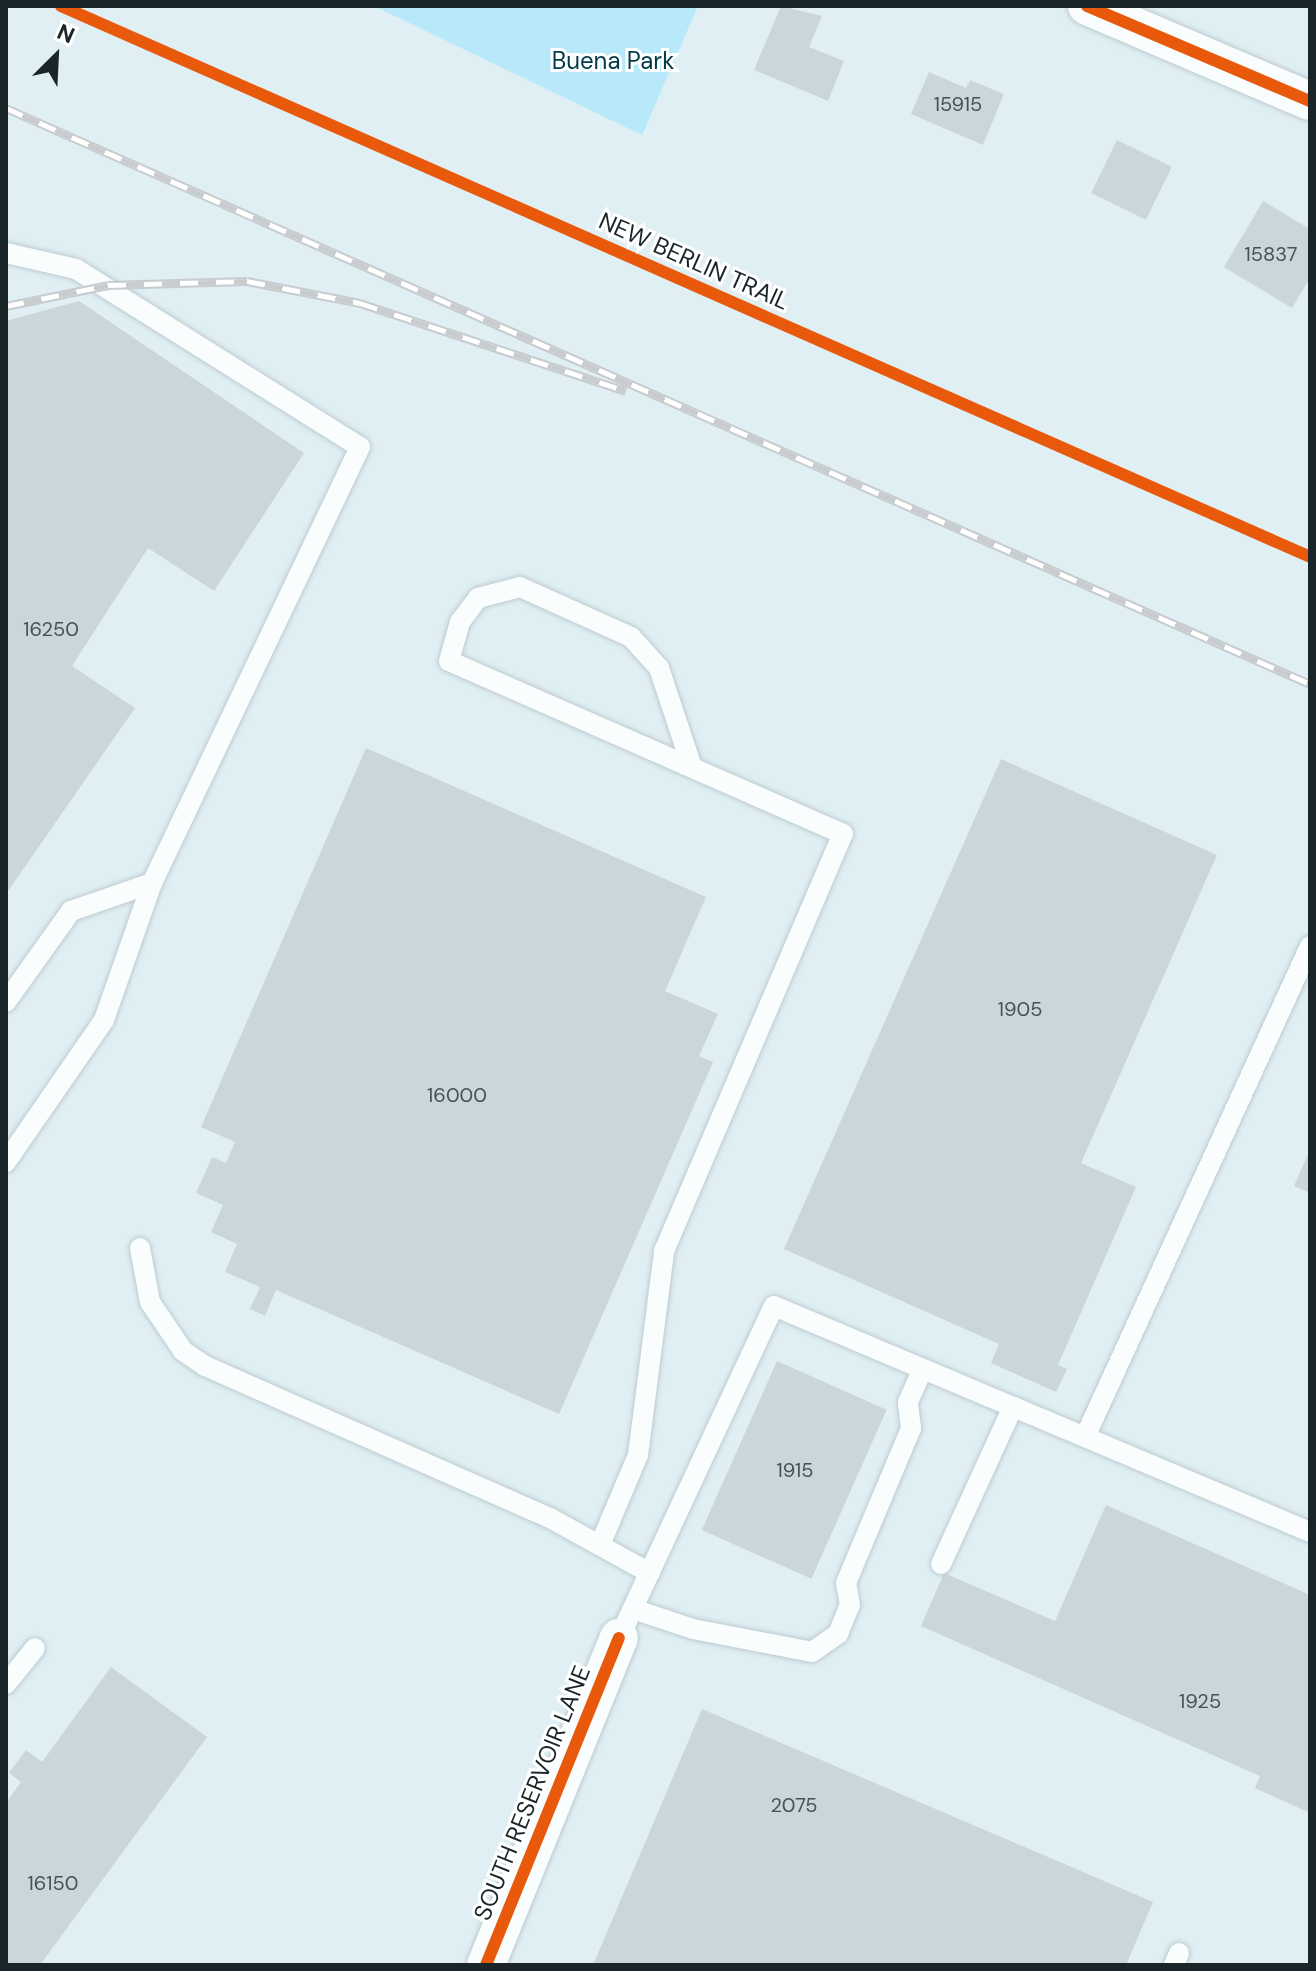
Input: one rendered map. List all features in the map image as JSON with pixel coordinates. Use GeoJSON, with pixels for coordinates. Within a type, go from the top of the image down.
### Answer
{"type":"FeatureCollection","features":[{"type":"Feature","properties":{"kind":"street"},"geometry":{"type":"LineString","coordinates":[[1087,6],[1310,101]]}},
{"type":"Feature","properties":{"kind":"street","name":"SOUTH RESERVOIR LANE"},"geometry":{"type":"LineString","coordinates":[[486,1965],[626,1624]]}},
{"type":"Feature","properties":{"kind":"lane"},"geometry":{"type":"LineString","coordinates":[[6,253],[76,269],[360,447],[152,883],[104,1020],[6,1162]]}},
{"type":"Feature","properties":{"kind":"lane"},"geometry":{"type":"LineString","coordinates":[[600,1545],[638,1455],[664,1251],[843,834],[449,661],[460,622],[478,598],[520,587],[631,637],[659,668],[692,767]]}},
{"type":"Feature","properties":{"kind":"lane"},"geometry":{"type":"LineString","coordinates":[[6,1002],[71,911],[152,883]]}},
{"type":"Feature","properties":{"kind":"lane"},"geometry":{"type":"LineString","coordinates":[[1085,1437],[1310,946]]}},
{"type":"Feature","properties":{"kind":"lane"},"geometry":{"type":"LineString","coordinates":[[140,1248],[150,1302],[183,1351],[205,1366],[600,1545],[650,1573]]}},
{"type":"Feature","properties":{"kind":"lane"},"geometry":{"type":"LineString","coordinates":[[923,1369],[908,1402],[911,1428],[846,1583],[850,1605],[838,1634],[812,1652],[693,1629],[626,1624],[774,1306],[1310,1532]]}},
{"type":"Feature","properties":{"kind":"lane"},"geometry":{"type":"LineString","coordinates":[[941,1564],[1013,1407]]}},
{"type":"Feature","properties":{"kind":"lane"},"geometry":{"type":"LineString","coordinates":[[6,1684],[35,1648]]}},
{"type":"Feature","properties":{"kind":"green space","name":"Buena Park"},"geometry":{"type":"Polygon","coordinates":[[[374,6],[698,6],[642,135],[374,6]]]}},
{"type":"Feature","properties":{"kind":"building"},"geometry":{"type":"Polygon","coordinates":[[[781,6],[822,16],[809,47],[844,61],[828,101],[754,70],[781,6]]]}},
{"type":"Feature","properties":{"kind":"building"},"geometry":{"type":"Polygon","coordinates":[[[929,72],[966,88],[970,80],[1004,94],[983,145],[911,114],[929,72]]]}},
{"type":"Feature","properties":{"kind":"building"},"geometry":{"type":"Polygon","coordinates":[[[1117,140],[1172,167],[1146,220],[1091,193],[1117,140]]]}},
{"type":"Feature","properties":{"kind":"building"},"geometry":{"type":"Polygon","coordinates":[[[1263,201],[1310,229],[1310,278],[1292,308],[1224,267],[1263,201]]]}},
{"type":"Feature","properties":{"kind":"building"},"geometry":{"type":"Polygon","coordinates":[[[79,301],[304,453],[214,591],[148,548],[72,666],[135,708],[6,894],[6,321],[79,301]]]}},
{"type":"Feature","properties":{"kind":"building"},"geometry":{"type":"Polygon","coordinates":[[[366,748],[706,897],[665,991],[718,1014],[699,1056],[713,1062],[559,1414],[276,1290],[265,1316],[250,1309],[260,1287],[225,1272],[237,1244],[211,1232],[223,1205],[196,1193],[212,1157],[226,1163],[235,1142],[201,1127],[366,748]]]}},
{"type":"Feature","properties":{"kind":"building"},"geometry":{"type":"Polygon","coordinates":[[[1001,759],[1217,855],[1081,1163],[1136,1187],[1058,1365],[1067,1369],[1056,1392],[991,1363],[999,1344],[784,1249],[1001,759]]]}},
{"type":"Feature","properties":{"kind":"building"},"geometry":{"type":"Polygon","coordinates":[[[1310,1150],[1310,1193],[1294,1186],[1310,1150]]]}},
{"type":"Feature","properties":{"kind":"building"},"geometry":{"type":"Polygon","coordinates":[[[777,1361],[887,1410],[811,1579],[702,1530],[777,1361]]]}},
{"type":"Feature","properties":{"kind":"building"},"geometry":{"type":"Polygon","coordinates":[[[1106,1505],[1310,1595],[1310,1813],[1255,1788],[1260,1776],[921,1626],[944,1573],[1055,1621],[1106,1505]]]}},
{"type":"Feature","properties":{"kind":"building"},"geometry":{"type":"Polygon","coordinates":[[[111,1667],[207,1737],[40,1965],[8,1965],[6,1803],[21,1782],[9,1773],[26,1750],[42,1762],[111,1667]]]}},
{"type":"Feature","properties":{"kind":"building"},"geometry":{"type":"Polygon","coordinates":[[[702,1709],[1153,1902],[1126,1965],[593,1965],[702,1709]]]}},
{"type":"Feature","properties":{"kind":"railway"},"geometry":{"type":"LineString","coordinates":[[6,108],[1310,684]]}},
{"type":"Feature","properties":{"kind":"railway"},"geometry":{"type":"LineString","coordinates":[[6,306],[108,285],[247,281],[360,303],[626,391]]}},
{"type":"Feature","properties":{"kind":"cycle path","name":"NEW BERLIN TRAIL"},"geometry":{"type":"LineString","coordinates":[[61,6],[1310,557]]}},
{"type":"Feature","properties":{"kind":"cycle path"},"geometry":{"type":"LineString","coordinates":[[1087,6],[1310,101]]}},
{"type":"Feature","properties":{"kind":"cycle path"},"geometry":{"type":"LineString","coordinates":[[486,1965],[619,1638]]}}]}
